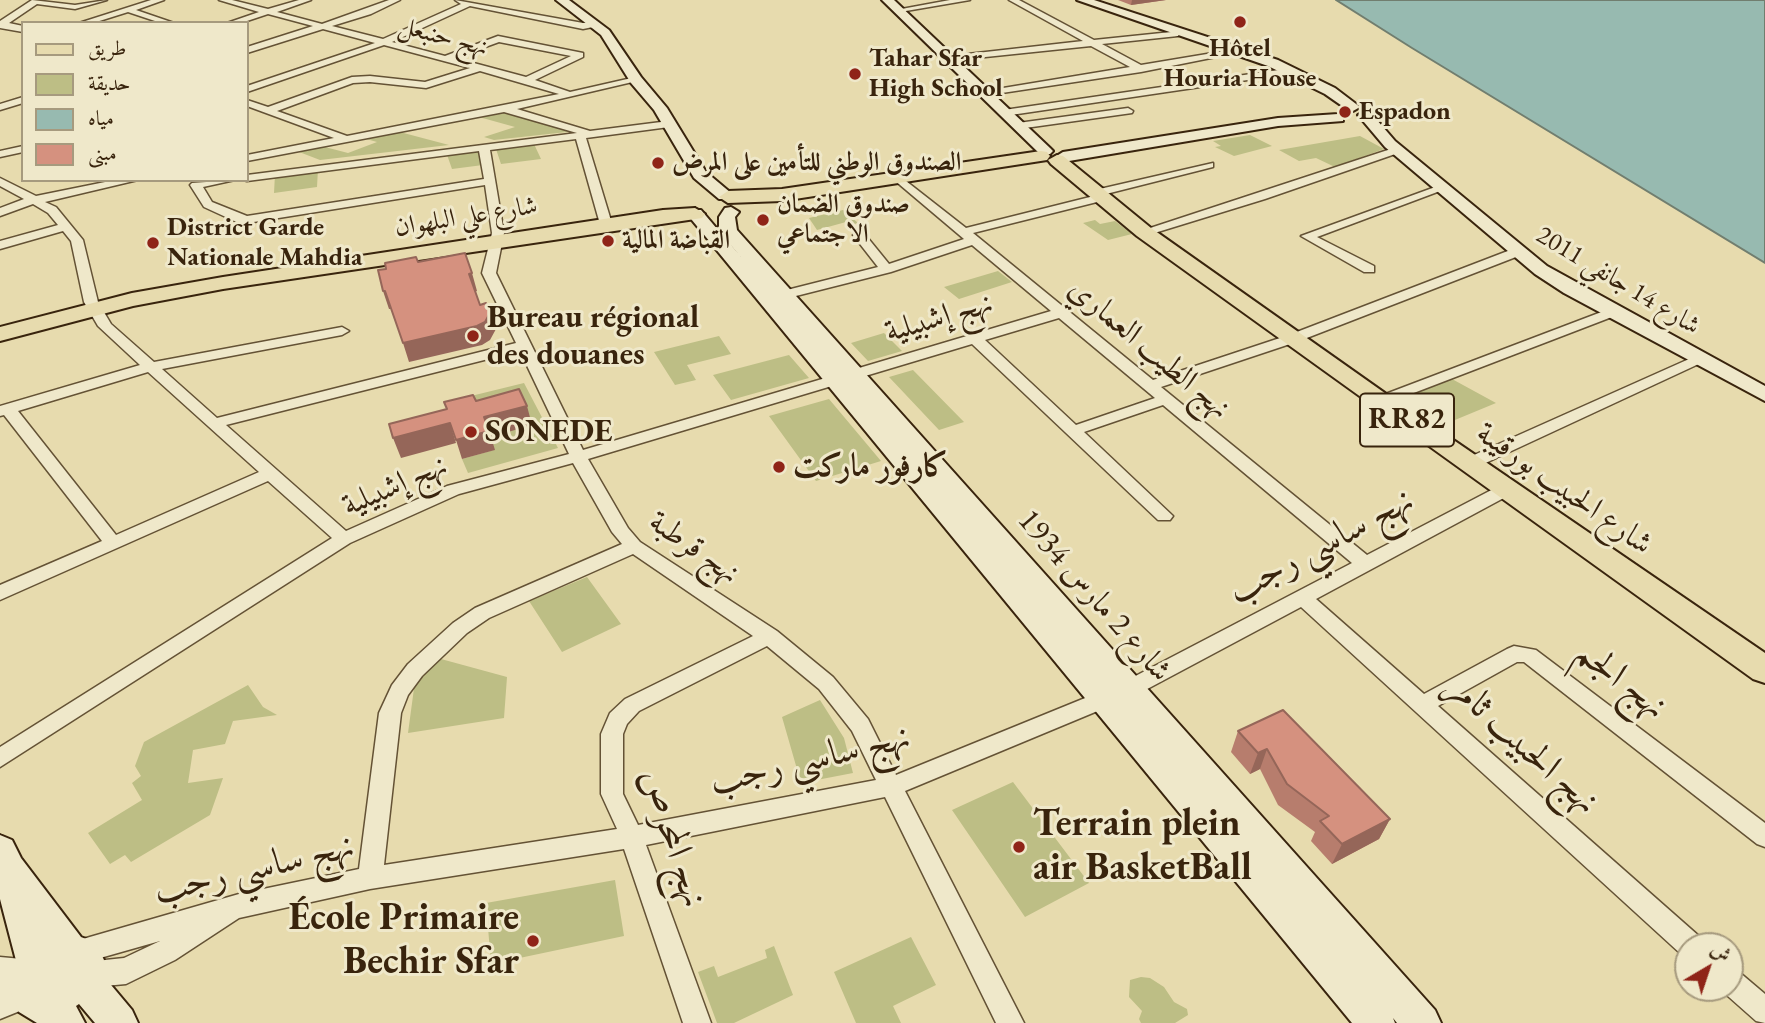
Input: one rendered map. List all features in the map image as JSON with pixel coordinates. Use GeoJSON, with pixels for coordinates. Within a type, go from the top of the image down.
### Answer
{"type":"FeatureCollection","features":[{"type":"Feature","properties":{"kind":"main road","name":"شارع علي البلهوان"},"geometry":{"type":"LineString","coordinates":[[0,326],[92,305],[266,272],[605,221],[695,204],[709,216],[730,203],[1052,155]]}},
{"type":"Feature","properties":{"kind":"main road","name":"شارع الحبيب بورقيبة"},"geometry":{"type":"LineString","coordinates":[[1052,155],[1144,232],[1765,670]]}},
{"type":"Feature","properties":{"kind":"main road","name":"شارع علي البلهوان"},"geometry":{"type":"LineString","coordinates":[[0,334],[92,305]]}},
{"type":"Feature","properties":{"kind":"street"},"geometry":{"type":"LineString","coordinates":[[21,29],[1,25],[7,13],[36,0],[75,7],[103,0]]}},
{"type":"Feature","properties":{"kind":"street","name":"نهج حنبعل"},"geometry":{"type":"LineString","coordinates":[[223,0],[527,80],[571,95]]}},
{"type":"Feature","properties":{"kind":"street"},"geometry":{"type":"LineString","coordinates":[[238,21],[307,0]]}},
{"type":"Feature","properties":{"kind":"street"},"geometry":{"type":"LineString","coordinates":[[248,50],[396,0]]}},
{"type":"Feature","properties":{"kind":"street"},"geometry":{"type":"LineString","coordinates":[[454,0],[583,26],[596,24]]}},
{"type":"Feature","properties":{"kind":"street"},"geometry":{"type":"LineString","coordinates":[[562,0],[605,33],[669,124],[700,175],[730,203]]}},
{"type":"Feature","properties":{"kind":"street","name":"شارع الحبيب بورقيبة"},"geometry":{"type":"LineString","coordinates":[[888,0],[1004,113],[1052,155]]}},
{"type":"Feature","properties":{"kind":"street"},"geometry":{"type":"LineString","coordinates":[[900,10],[964,0]]}},
{"type":"Feature","properties":{"kind":"street"},"geometry":{"type":"LineString","coordinates":[[1013,0],[1141,69]]}},
{"type":"Feature","properties":{"kind":"street","name":"شارع 14 جانفي 2011"},"geometry":{"type":"LineString","coordinates":[[1083,0],[1237,51],[1306,78],[1359,111],[1394,147],[1517,252],[1571,289],[1765,395]]}},
{"type":"Feature","properties":{"kind":"street"},"geometry":{"type":"LineString","coordinates":[[88,21],[129,5],[157,1]]}},
{"type":"Feature","properties":{"kind":"street"},"geometry":{"type":"LineString","coordinates":[[248,89],[382,43],[468,4]]}},
{"type":"Feature","properties":{"kind":"street"},"geometry":{"type":"LineString","coordinates":[[129,5],[165,21]]}},
{"type":"Feature","properties":{"kind":"street"},"geometry":{"type":"LineString","coordinates":[[950,60],[1178,33]]}},
{"type":"Feature","properties":{"kind":"street"},"geometry":{"type":"LineString","coordinates":[[444,59],[498,38],[580,55],[527,80]]}},
{"type":"Feature","properties":{"kind":"street"},"geometry":{"type":"LineString","coordinates":[[985,94],[1237,51]]}},
{"type":"Feature","properties":{"kind":"street"},"geometry":{"type":"LineString","coordinates":[[267,111],[352,80],[370,79],[426,85],[480,68]]}},
{"type":"Feature","properties":{"kind":"street"},"geometry":{"type":"LineString","coordinates":[[1004,113],[1292,71]]}},
{"type":"Feature","properties":{"kind":"street"},"geometry":{"type":"LineString","coordinates":[[1306,78],[1319,91],[1333,113]]}},
{"type":"Feature","properties":{"kind":"street"},"geometry":{"type":"LineString","coordinates":[[248,158],[505,109],[636,80]]}},
{"type":"Feature","properties":{"kind":"street"},"geometry":{"type":"LineString","coordinates":[[0,107],[21,101]]}},
{"type":"Feature","properties":{"kind":"street"},"geometry":{"type":"LineString","coordinates":[[248,103],[346,139]]}},
{"type":"Feature","properties":{"kind":"street"},"geometry":{"type":"LineString","coordinates":[[505,109],[596,135]]}},
{"type":"Feature","properties":{"kind":"street"},"geometry":{"type":"LineString","coordinates":[[1018,126],[1128,111]]}},
{"type":"Feature","properties":{"kind":"street"},"geometry":{"type":"LineString","coordinates":[[1052,155],[1117,148],[1359,111]]}},
{"type":"Feature","properties":{"kind":"street","name":"شارع 14 جانفي 2011"},"geometry":{"type":"LineString","coordinates":[[1333,113],[1394,147]]}},
{"type":"Feature","properties":{"kind":"street"},"geometry":{"type":"LineString","coordinates":[[248,178],[669,124]]}},
{"type":"Feature","properties":{"kind":"street"},"geometry":{"type":"LineString","coordinates":[[380,132],[403,140]]}},
{"type":"Feature","properties":{"kind":"street"},"geometry":{"type":"LineString","coordinates":[[581,137],[605,221]]}},
{"type":"Feature","properties":{"kind":"street"},"geometry":{"type":"LineString","coordinates":[[415,144],[439,152]]}},
{"type":"Feature","properties":{"kind":"street","name":"نهج قرطبة"},"geometry":{"type":"LineString","coordinates":[[484,147],[497,237],[489,273],[578,457],[621,532],[634,546],[770,636],[826,683],[860,724],[1010,1023]]}},
{"type":"Feature","properties":{"kind":"street"},"geometry":{"type":"LineString","coordinates":[[1144,232],[1261,197],[1394,147]]}},
{"type":"Feature","properties":{"kind":"street"},"geometry":{"type":"LineString","coordinates":[[0,154],[21,149]]}},
{"type":"Feature","properties":{"kind":"street"},"geometry":{"type":"LineString","coordinates":[[784,295],[886,269],[969,236],[1209,165]]}},
{"type":"Feature","properties":{"kind":"street"},"geometry":{"type":"LineString","coordinates":[[695,204],[700,175]]}},
{"type":"Feature","properties":{"kind":"street","name":"نهج الطيب العماري"},"geometry":{"type":"LineString","coordinates":[[897,177],[1366,564]]}},
{"type":"Feature","properties":{"kind":"street"},"geometry":{"type":"LineString","coordinates":[[0,181],[52,210],[77,240],[92,305],[105,326],[344,539]]}},
{"type":"Feature","properties":{"kind":"street"},"geometry":{"type":"LineString","coordinates":[[195,183],[208,204],[247,220],[491,181]]}},
{"type":"Feature","properties":{"kind":"street"},"geometry":{"type":"LineString","coordinates":[[0,212],[32,201],[123,182]]}},
{"type":"Feature","properties":{"kind":"street"},"geometry":{"type":"LineString","coordinates":[[1369,268],[1307,236],[1442,188]]}},
{"type":"Feature","properties":{"kind":"street","name":"شارع 2 مارس 1934"},"geometry":{"type":"LineString","coordinates":[[730,203],[727,217],[729,231],[784,295],[843,377],[1129,689],[1422,1023]]}},
{"type":"Feature","properties":{"kind":"street","name":"شارع 2 مارس 1934"},"geometry":{"type":"LineString","coordinates":[[695,204],[843,377],[1102,699],[1376,1023]]}},
{"type":"Feature","properties":{"kind":"street"},"geometry":{"type":"LineString","coordinates":[[0,245],[66,226]]}},
{"type":"Feature","properties":{"kind":"street"},"geometry":{"type":"LineString","coordinates":[[859,234],[886,269]]}},
{"type":"Feature","properties":{"kind":"street"},"geometry":{"type":"LineString","coordinates":[[1150,386],[1294,338],[1517,252]]}},
{"type":"Feature","properties":{"kind":"street"},"geometry":{"type":"LineString","coordinates":[[1380,401],[1612,312]]}},
{"type":"Feature","properties":{"kind":"street","name":"نهج إشبيلية"},"geometry":{"type":"LineString","coordinates":[[0,758],[344,539],[453,490],[578,457],[1061,313]]}},
{"type":"Feature","properties":{"kind":"street"},"geometry":{"type":"LineString","coordinates":[[113,543],[4,410],[151,367],[342,331]]}},
{"type":"Feature","properties":{"kind":"street"},"geometry":{"type":"LineString","coordinates":[[974,338],[1164,516]]}},
{"type":"Feature","properties":{"kind":"street"},"geometry":{"type":"LineString","coordinates":[[215,423],[523,346]]}},
{"type":"Feature","properties":{"kind":"street"},"geometry":{"type":"LineString","coordinates":[[1471,463],[1698,359]]}},
{"type":"Feature","properties":{"kind":"street"},"geometry":{"type":"LineString","coordinates":[[1073,431],[1166,399]]}},
{"type":"Feature","properties":{"kind":"street"},"geometry":{"type":"LineString","coordinates":[[0,593],[269,474]]}},
{"type":"Feature","properties":{"kind":"street","name":"نهج ساسي رجب"},"geometry":{"type":"LineString","coordinates":[[78,964],[126,971],[166,951],[239,906],[370,878],[632,836],[893,786],[1129,689],[1507,489]]}},
{"type":"Feature","properties":{"kind":"street"},"geometry":{"type":"LineString","coordinates":[[370,878],[390,713],[400,691],[415,670],[460,628],[482,613],[634,546]]}},
{"type":"Feature","properties":{"kind":"street","name":"نهج الحبيب ثامر"},"geometry":{"type":"LineString","coordinates":[[1303,597],[1675,932]]}},
{"type":"Feature","properties":{"kind":"street","name":"نهج المحرص"},"geometry":{"type":"LineString","coordinates":[[697,1023],[632,836],[612,794],[610,747],[618,719],[632,705],[770,636]]}},
{"type":"Feature","properties":{"kind":"street","name":"نهج الجم"},"geometry":{"type":"LineString","coordinates":[[1421,705],[1514,654],[1529,655],[1765,838]]}},
{"type":"Feature","properties":{"kind":"street"},"geometry":{"type":"LineString","coordinates":[[4,860],[25,991],[57,998],[78,964]]}},
{"type":"Feature","properties":{"kind":"street"},"geometry":{"type":"LineString","coordinates":[[4,860],[119,1023]]}},
{"type":"Feature","properties":{"kind":"street"},"geometry":{"type":"LineString","coordinates":[[1744,994],[1765,1013]]}},
{"type":"Feature","properties":{"kind":"green space"},"geometry":{"type":"Polygon","coordinates":[[[508,111],[576,131],[494,140],[484,137],[515,127],[479,117],[508,111]]]}},
{"type":"Feature","properties":{"kind":"green space"},"geometry":{"type":"Polygon","coordinates":[[[396,131],[449,145],[320,160],[294,150],[321,146],[348,153],[377,142],[359,137],[396,131]]]}},
{"type":"Feature","properties":{"kind":"green space"},"geometry":{"type":"Polygon","coordinates":[[[1250,135],[1272,146],[1234,156],[1215,147],[1221,146],[1213,141],[1250,135]]]}},
{"type":"Feature","properties":{"kind":"green space"},"geometry":{"type":"Polygon","coordinates":[[[1360,136],[1384,149],[1335,167],[1316,158],[1299,161],[1279,150],[1360,136]]]}},
{"type":"Feature","properties":{"kind":"green space"},"geometry":{"type":"Polygon","coordinates":[[[534,144],[541,159],[501,164],[496,149],[534,144]]]}},
{"type":"Feature","properties":{"kind":"green space"},"geometry":{"type":"Polygon","coordinates":[[[477,149],[483,165],[452,169],[446,152],[477,149]]]}},
{"type":"Feature","properties":{"kind":"green space"},"geometry":{"type":"Polygon","coordinates":[[[318,169],[317,187],[274,193],[275,174],[318,169]]]}},
{"type":"Feature","properties":{"kind":"green space"},"geometry":{"type":"Polygon","coordinates":[[[843,210],[858,223],[851,225],[846,222],[817,230],[809,218],[843,210]]]}},
{"type":"Feature","properties":{"kind":"green space"},"geometry":{"type":"Polygon","coordinates":[[[1095,220],[1100,224],[1115,221],[1132,234],[1108,240],[1083,223],[1095,220]]]}},
{"type":"Feature","properties":{"kind":"green space"},"geometry":{"type":"Polygon","coordinates":[[[998,271],[1012,282],[959,299],[944,287],[998,271]]]}},
{"type":"Feature","properties":{"kind":"green space"},"geometry":{"type":"Polygon","coordinates":[[[884,333],[902,351],[868,361],[851,343],[884,333]]]}},
{"type":"Feature","properties":{"kind":"green space"},"geometry":{"type":"Polygon","coordinates":[[[719,336],[731,354],[687,365],[696,380],[675,385],[654,352],[719,336]]]}},
{"type":"Feature","properties":{"kind":"green space"},"geometry":{"type":"Polygon","coordinates":[[[789,355],[809,378],[731,400],[713,375],[789,355]]]}},
{"type":"Feature","properties":{"kind":"green space"},"geometry":{"type":"Polygon","coordinates":[[[913,370],[964,422],[939,430],[889,377],[913,370]]]}},
{"type":"Feature","properties":{"kind":"green space"},"geometry":{"type":"Polygon","coordinates":[[[1452,379],[1496,403],[1438,427],[1404,404],[1401,399],[1452,379]]]}},
{"type":"Feature","properties":{"kind":"green space"},"geometry":{"type":"Polygon","coordinates":[[[524,383],[558,448],[468,473],[462,459],[494,450],[489,437],[531,425],[481,420],[471,396],[524,383]]]}},
{"type":"Feature","properties":{"kind":"green space"},"geometry":{"type":"Polygon","coordinates":[[[829,399],[881,461],[816,481],[769,416],[829,399]]]}},
{"type":"Feature","properties":{"kind":"green space"},"geometry":{"type":"Polygon","coordinates":[[[587,577],[621,624],[562,652],[529,601],[587,577]]]}},
{"type":"Feature","properties":{"kind":"green space"},"geometry":{"type":"Polygon","coordinates":[[[441,659],[507,677],[504,718],[408,733],[415,681],[441,659]]]}},
{"type":"Feature","properties":{"kind":"green space"},"geometry":{"type":"Polygon","coordinates":[[[248,685],[263,707],[277,715],[233,721],[225,744],[193,750],[188,783],[223,778],[210,815],[131,862],[125,855],[110,864],[88,833],[142,800],[132,783],[141,776],[135,766],[144,742],[248,685]]]}},
{"type":"Feature","properties":{"kind":"green space"},"geometry":{"type":"Polygon","coordinates":[[[820,700],[844,738],[853,773],[801,783],[782,717],[820,700]]]}},
{"type":"Feature","properties":{"kind":"green space","name":"Terrain plein air BasketBall"},"geometry":{"type":"Polygon","coordinates":[[[1013,782],[1089,883],[1025,917],[952,810],[1013,782]]]}},
{"type":"Feature","properties":{"kind":"green space"},"geometry":{"type":"Polygon","coordinates":[[[615,880],[624,936],[491,964],[486,903],[615,880]]]}},
{"type":"Feature","properties":{"kind":"green space"},"geometry":{"type":"Polygon","coordinates":[[[911,937],[936,985],[893,1006],[901,1023],[856,1023],[834,972],[911,937]]]}},
{"type":"Feature","properties":{"kind":"green space"},"geometry":{"type":"Polygon","coordinates":[[[774,946],[793,995],[734,1023],[717,1023],[698,972],[714,966],[718,977],[767,958],[765,950],[774,946]]]}},
{"type":"Feature","properties":{"kind":"green space"},"geometry":{"type":"Polygon","coordinates":[[[1150,978],[1164,987],[1174,1002],[1187,1009],[1188,1015],[1175,1023],[1141,1023],[1139,1019],[1142,1011],[1129,997],[1130,980],[1150,978]]]}},
{"type":"Feature","properties":{"kind":"water"},"geometry":{"type":"Polygon","coordinates":[[[1336,0],[1765,0],[1765,263],[1412,48],[1336,0]]]}},
{"type":"Feature","properties":{"kind":"building"},"geometry":{"type":"Polygon","coordinates":[[[465,253],[480,305],[486,303],[491,311],[485,322],[403,343],[378,270],[386,269],[385,263],[416,257],[418,262],[465,253]]]}},
{"type":"Feature","properties":{"kind":"building"},"geometry":{"type":"Polygon","coordinates":[[[519,389],[527,406],[484,417],[489,431],[456,440],[450,423],[393,438],[389,424],[447,409],[444,402],[473,395],[476,401],[519,389]]]}},
{"type":"Feature","properties":{"kind":"building"},"geometry":{"type":"Polygon","coordinates":[[[1283,710],[1390,819],[1342,844],[1320,821],[1329,816],[1287,784],[1267,749],[1258,753],[1238,731],[1283,710]]]}},
{"type":"Feature","properties":{"kind":"place","name":"Hôtel Houria House"},"geometry":{"type":"Point","coordinates":[1240,22]}},
{"type":"Feature","properties":{"kind":"place","name":"Tahar Sfar High School"},"geometry":{"type":"Point","coordinates":[855,74]}},
{"type":"Feature","properties":{"kind":"place","name":"Espadon"},"geometry":{"type":"Point","coordinates":[1345,112]}},
{"type":"Feature","properties":{"kind":"place","name":"الصندوق الوطني للتأمين على المرض"},"geometry":{"type":"Point","coordinates":[658,163]}},
{"type":"Feature","properties":{"kind":"place","name":"صندوق الضمان الاجتماعي"},"geometry":{"type":"Point","coordinates":[763,220]}},
{"type":"Feature","properties":{"kind":"place","name":"القباضة المالية"},"geometry":{"type":"Point","coordinates":[608,241]}},
{"type":"Feature","properties":{"kind":"place","name":"District Garde Nationale Mahdia"},"geometry":{"type":"Point","coordinates":[153,243]}},
{"type":"Feature","properties":{"kind":"place","name":"Bureau régional des douanes"},"geometry":{"type":"Point","coordinates":[473,336]}},
{"type":"Feature","properties":{"kind":"place","name":"SONEDE"},"geometry":{"type":"Point","coordinates":[471,432]}},
{"type":"Feature","properties":{"kind":"place","name":"كارفور ماركت"},"geometry":{"type":"Point","coordinates":[779,467]}},
{"type":"Feature","properties":{"kind":"place","name":"Terrain plein air BasketBall"},"geometry":{"type":"Point","coordinates":[1019,847]}},
{"type":"Feature","properties":{"kind":"place","name":"École Primaire Bechir Sfar"},"geometry":{"type":"Point","coordinates":[533,941]}}]}
